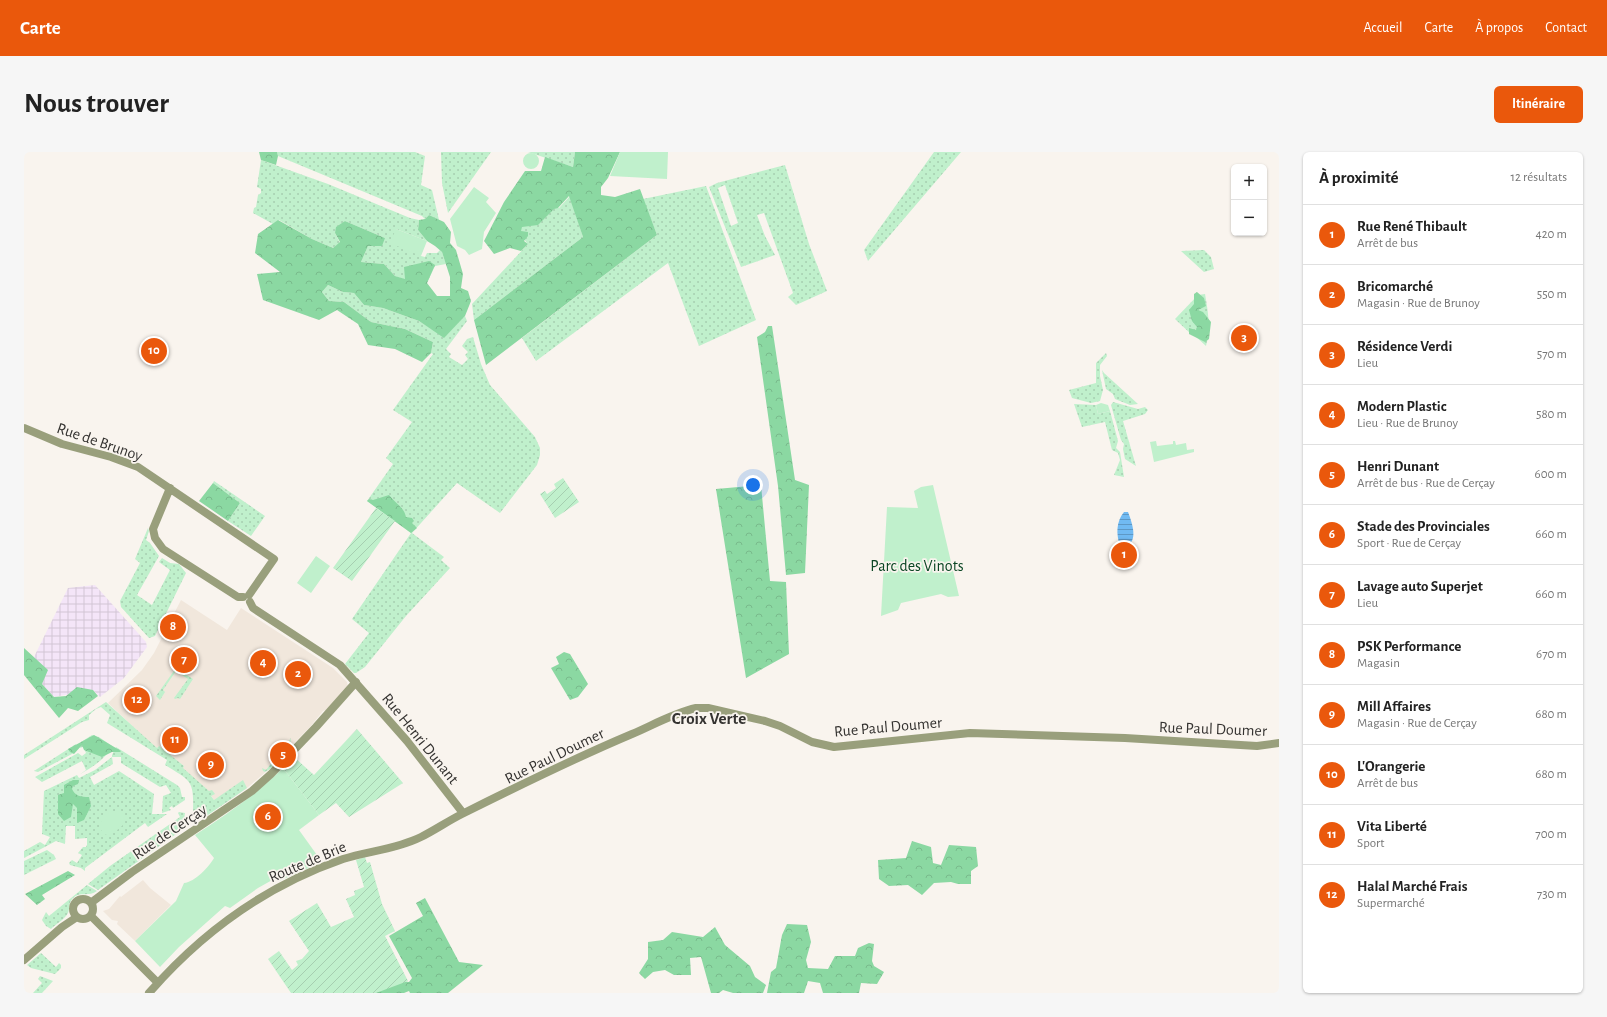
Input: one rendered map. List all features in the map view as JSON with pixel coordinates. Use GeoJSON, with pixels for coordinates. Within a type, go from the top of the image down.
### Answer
{"type":"FeatureCollection","features":[{"type":"Feature","properties":{"kind":"street","name":"Rue de Brunoy"},"geometry":{"type":"LineString","coordinates":[[24,428],[62,444],[130,463],[138,467],[274,559],[247,598]]}},
{"type":"Feature","properties":{"kind":"street"},"geometry":{"type":"LineString","coordinates":[[170,488],[153,529],[158,543],[163,549],[238,597],[247,598],[253,608],[340,665],[356,682]]}},
{"type":"Feature","properties":{"kind":"street","name":"Rue de Cerçay"},"geometry":{"type":"LineString","coordinates":[[92,902],[138,868],[242,799],[316,727],[356,682]]}},
{"type":"Feature","properties":{"kind":"street","name":"Rue Henri Dunant"},"geometry":{"type":"LineString","coordinates":[[356,682],[407,741],[463,813]]}},
{"type":"Feature","properties":{"kind":"street","name":"Rue Paul Doumer"},"geometry":{"type":"LineString","coordinates":[[500,796],[592,751],[696,708],[708,708],[765,721],[780,726],[812,742],[834,747],[970,733],[1125,738],[1257,746],[1279,743]]}},
{"type":"Feature","properties":{"kind":"street","name":"Route de Brie"},"geometry":{"type":"LineString","coordinates":[[149,993],[193,947],[209,933],[257,898],[286,882],[344,859],[420,838],[463,813],[500,796]]}},
{"type":"Feature","properties":{"kind":"street"},"geometry":{"type":"LineString","coordinates":[[83,898],[92,902],[94,910],[91,916],[84,919],[76,915],[73,906],[77,900],[83,898]]}},
{"type":"Feature","properties":{"kind":"street"},"geometry":{"type":"LineString","coordinates":[[24,960],[76,915]]}},
{"type":"Feature","properties":{"kind":"street"},"geometry":{"type":"LineString","coordinates":[[91,916],[158,983]]}},
{"type":"Feature","properties":{"kind":"shaded area"},"geometry":{"type":"Polygon","coordinates":[[[95,585],[146,642],[147,647],[124,678],[100,697],[93,690],[54,697],[42,684],[34,657],[68,588],[95,585]]]}},
{"type":"Feature","properties":{"kind":"shaded area"},"geometry":{"type":"Polygon","coordinates":[[[181,600],[227,630],[241,608],[333,668],[347,682],[348,687],[326,710],[323,711],[310,727],[268,770],[247,788],[220,807],[209,792],[182,768],[184,766],[158,746],[157,749],[108,703],[142,670],[154,653],[181,600]]]}},
{"type":"Feature","properties":{"kind":"shaded area"},"geometry":{"type":"Polygon","coordinates":[[[143,880],[150,888],[171,905],[135,941],[117,924],[118,921],[112,920],[103,911],[109,909],[120,896],[121,897],[143,880]]]}},
{"type":"Feature","properties":{"kind":"green space"},"geometry":{"type":"Polygon","coordinates":[[[259,152],[277,152],[278,156],[276,165],[261,160],[259,152]]]}},
{"type":"Feature","properties":{"kind":"green space"},"geometry":{"type":"Polygon","coordinates":[[[277,152],[415,152],[425,156],[421,185],[432,190],[439,220],[429,215],[425,219],[422,216],[278,156],[277,152]]]}},
{"type":"Feature","properties":{"kind":"green space"},"geometry":{"type":"Polygon","coordinates":[[[441,152],[491,152],[448,213],[442,183],[441,152]]]}},
{"type":"Feature","properties":{"kind":"green space"},"geometry":{"type":"Polygon","coordinates":[[[528,152],[575,152],[573,167],[528,152]]]}},
{"type":"Feature","properties":{"kind":"green space"},"geometry":{"type":"Polygon","coordinates":[[[575,152],[620,152],[608,178],[601,187],[601,195],[615,197],[640,189],[657,235],[486,365],[474,320],[583,237],[569,196],[558,208],[554,209],[538,225],[522,227],[521,231],[528,232],[528,236],[524,241],[528,244],[521,251],[510,248],[494,254],[484,241],[504,202],[525,171],[541,171],[545,157],[573,167],[575,152]]]}},
{"type":"Feature","properties":{"kind":"green space"},"geometry":{"type":"Polygon","coordinates":[[[620,152],[668,152],[667,179],[610,176],[620,152]]]}},
{"type":"Feature","properties":{"kind":"green space"},"geometry":{"type":"Polygon","coordinates":[[[934,152],[961,152],[868,261],[864,250],[934,152]]]}},
{"type":"Feature","properties":{"kind":"green space"},"geometry":{"type":"Polygon","coordinates":[[[528,153],[534,153],[539,158],[537,167],[534,169],[528,169],[523,164],[523,158],[528,153]]]}},
{"type":"Feature","properties":{"kind":"green space"},"geometry":{"type":"Polygon","coordinates":[[[261,160],[328,184],[410,218],[419,220],[418,230],[427,241],[396,229],[421,256],[425,257],[427,253],[437,253],[440,250],[446,264],[435,266],[427,283],[406,280],[395,276],[384,264],[361,262],[368,246],[385,238],[345,221],[335,233],[340,243],[333,248],[312,239],[279,220],[273,224],[253,213],[254,208],[256,207],[258,195],[261,193],[261,189],[257,187],[261,160]]]}},
{"type":"Feature","properties":{"kind":"green space"},"geometry":{"type":"Polygon","coordinates":[[[785,165],[809,244],[827,291],[796,305],[788,297],[793,293],[764,213],[757,215],[765,236],[775,255],[741,267],[709,187],[717,183],[785,165]],[[725,185],[718,188],[731,226],[738,223],[725,185]]]}},
{"type":"Feature","properties":{"kind":"green space"},"geometry":{"type":"Polygon","coordinates":[[[706,186],[756,320],[699,346],[668,263],[536,361],[522,338],[657,235],[643,199],[706,186]]]}},
{"type":"Feature","properties":{"kind":"green space"},"geometry":{"type":"Polygon","coordinates":[[[474,187],[489,198],[486,202],[496,213],[484,232],[482,249],[469,255],[465,250],[457,246],[450,219],[474,187]]]}},
{"type":"Feature","properties":{"kind":"green space"},"geometry":{"type":"Polygon","coordinates":[[[570,196],[583,237],[474,320],[472,304],[528,244],[504,202],[559,208],[570,196]]]}},
{"type":"Feature","properties":{"kind":"green space"},"geometry":{"type":"Polygon","coordinates":[[[429,215],[444,222],[451,232],[450,243],[456,250],[463,274],[461,288],[468,291],[471,301],[465,316],[444,338],[419,321],[383,308],[364,305],[354,293],[343,292],[328,285],[322,292],[329,301],[344,302],[371,322],[405,329],[433,342],[431,353],[422,362],[395,349],[368,345],[358,324],[337,310],[319,320],[263,300],[257,274],[280,272],[255,253],[258,234],[278,220],[312,239],[333,248],[340,242],[335,233],[336,227],[345,221],[385,238],[382,246],[368,246],[361,262],[384,264],[395,276],[405,279],[404,267],[429,261],[435,265],[427,283],[437,296],[450,296],[450,277],[442,252],[427,241],[418,230],[419,220],[425,219],[429,215]]]}},
{"type":"Feature","properties":{"kind":"green space"},"geometry":{"type":"Polygon","coordinates":[[[396,229],[427,241],[421,256],[390,243],[396,229]]]}},
{"type":"Feature","properties":{"kind":"green space"},"geometry":{"type":"Polygon","coordinates":[[[1204,250],[1211,257],[1214,269],[1204,272],[1181,251],[1204,250]]]}},
{"type":"Feature","properties":{"kind":"green space"},"geometry":{"type":"Polygon","coordinates":[[[328,285],[343,292],[354,293],[364,305],[383,308],[419,321],[444,337],[465,316],[467,321],[446,349],[451,354],[449,357],[462,365],[468,359],[465,355],[468,352],[462,346],[467,339],[473,337],[481,364],[490,385],[535,437],[540,448],[540,455],[537,465],[500,513],[457,483],[412,533],[444,557],[441,560],[450,568],[406,616],[365,667],[356,673],[354,673],[345,664],[369,633],[352,619],[411,533],[367,501],[393,464],[386,458],[412,422],[393,410],[433,354],[431,353],[433,342],[405,329],[371,322],[344,302],[329,301],[322,292],[328,285]]]}},
{"type":"Feature","properties":{"kind":"green space"},"geometry":{"type":"Polygon","coordinates":[[[1197,292],[1204,298],[1206,306],[1198,310],[1203,312],[1211,322],[1209,339],[1205,342],[1189,334],[1189,328],[1196,330],[1197,327],[1192,321],[1189,310],[1194,304],[1194,294],[1197,292]]]}},
{"type":"Feature","properties":{"kind":"green space"},"geometry":{"type":"Polygon","coordinates":[[[1205,294],[1209,326],[1206,346],[1175,319],[1198,295],[1205,294]]]}},
{"type":"Feature","properties":{"kind":"green space"},"geometry":{"type":"Polygon","coordinates":[[[768,326],[772,326],[795,480],[809,485],[805,573],[786,575],[778,486],[757,337],[765,332],[768,326]]]}},
{"type":"Feature","properties":{"kind":"green space"},"geometry":{"type":"Polygon","coordinates":[[[1106,353],[1107,356],[1100,365],[1100,376],[1103,390],[1100,401],[1091,403],[1072,398],[1069,390],[1096,383],[1096,363],[1106,353]]]}},
{"type":"Feature","properties":{"kind":"green space"},"geometry":{"type":"Polygon","coordinates":[[[1102,370],[1138,404],[1130,405],[1115,399],[1113,394],[1106,389],[1102,370]]]}},
{"type":"Feature","properties":{"kind":"green space"},"geometry":{"type":"Polygon","coordinates":[[[1113,402],[1138,409],[1145,407],[1148,410],[1145,414],[1123,421],[1136,466],[1125,459],[1123,449],[1124,444],[1121,440],[1111,405],[1113,402]]]}},
{"type":"Feature","properties":{"kind":"green space"},"geometry":{"type":"Polygon","coordinates":[[[1101,403],[1108,405],[1110,411],[1098,414],[1096,405],[1101,403]]]}},
{"type":"Feature","properties":{"kind":"green space"},"geometry":{"type":"Polygon","coordinates":[[[1074,404],[1096,405],[1098,414],[1110,411],[1118,441],[1116,448],[1120,452],[1124,477],[1114,475],[1120,460],[1118,453],[1112,450],[1105,422],[1082,427],[1074,404]]]}},
{"type":"Feature","properties":{"kind":"green space"},"geometry":{"type":"Polygon","coordinates":[[[1156,441],[1157,446],[1173,444],[1173,441],[1175,441],[1176,445],[1186,443],[1187,450],[1194,449],[1194,452],[1154,462],[1150,442],[1156,441]]]}},
{"type":"Feature","properties":{"kind":"green space"},"geometry":{"type":"Polygon","coordinates":[[[563,478],[579,502],[555,518],[540,494],[545,491],[547,494],[556,488],[554,484],[563,478]]]}},
{"type":"Feature","properties":{"kind":"green space"},"geometry":{"type":"Polygon","coordinates":[[[214,481],[265,516],[251,536],[228,521],[240,503],[213,483],[214,481]]]}},
{"type":"Feature","properties":{"kind":"green space"},"geometry":{"type":"Polygon","coordinates":[[[213,483],[240,503],[228,521],[199,501],[213,483]]]}},
{"type":"Feature","properties":{"kind":"green space"},"geometry":{"type":"Polygon","coordinates":[[[761,485],[770,581],[786,582],[789,654],[746,678],[716,489],[761,485]]]}},
{"type":"Feature","properties":{"kind":"green space","name":"Parc des Vinots"},"geometry":{"type":"Polygon","coordinates":[[[933,485],[959,596],[948,597],[941,594],[901,603],[898,610],[881,616],[887,507],[918,508],[914,491],[921,487],[933,485]]]}},
{"type":"Feature","properties":{"kind":"green space"},"geometry":{"type":"Polygon","coordinates":[[[389,495],[401,508],[406,517],[412,518],[414,521],[412,523],[417,528],[411,533],[367,501],[369,499],[373,500],[389,495]]]}},
{"type":"Feature","properties":{"kind":"green space"},"geometry":{"type":"Polygon","coordinates":[[[376,508],[395,521],[352,581],[333,568],[376,508]]]}},
{"type":"Feature","properties":{"kind":"green space"},"geometry":{"type":"Polygon","coordinates":[[[148,528],[149,531],[146,540],[150,543],[159,556],[137,595],[152,605],[170,570],[159,562],[162,558],[170,563],[179,564],[186,573],[155,636],[149,638],[121,607],[120,601],[140,563],[135,559],[148,528]]]}},
{"type":"Feature","properties":{"kind":"green space"},"geometry":{"type":"Polygon","coordinates":[[[316,556],[330,566],[311,593],[297,583],[316,556]]]}},
{"type":"Feature","properties":{"kind":"green space"},"geometry":{"type":"Polygon","coordinates":[[[24,648],[48,670],[42,684],[54,697],[66,696],[77,687],[93,690],[98,696],[78,711],[68,708],[59,718],[24,675],[24,648]]]}},
{"type":"Feature","properties":{"kind":"green space"},"geometry":{"type":"Polygon","coordinates":[[[564,652],[570,654],[588,684],[578,697],[570,700],[551,668],[559,664],[556,657],[564,652]]]}},
{"type":"Feature","properties":{"kind":"green space"},"geometry":{"type":"Polygon","coordinates":[[[176,668],[193,679],[180,699],[175,699],[174,698],[188,679],[176,671],[163,690],[165,692],[160,700],[156,696],[176,668]]]}},
{"type":"Feature","properties":{"kind":"green space"},"geometry":{"type":"Polygon","coordinates":[[[106,702],[157,748],[159,746],[184,766],[183,768],[209,791],[212,790],[215,794],[211,796],[214,800],[243,780],[247,788],[205,817],[198,818],[193,811],[193,793],[186,778],[165,765],[167,760],[107,723],[110,715],[101,707],[89,715],[89,720],[82,722],[24,759],[24,755],[106,702]]]}},
{"type":"Feature","properties":{"kind":"green space"},"geometry":{"type":"Polygon","coordinates":[[[357,729],[403,783],[349,817],[336,803],[319,815],[283,768],[294,757],[314,775],[357,729]]]}},
{"type":"Feature","properties":{"kind":"green space"},"geometry":{"type":"Polygon","coordinates":[[[92,735],[99,737],[112,746],[98,763],[79,775],[86,770],[82,761],[42,782],[35,777],[78,753],[82,756],[86,753],[83,747],[80,748],[81,742],[92,735]]]}},
{"type":"Feature","properties":{"kind":"green space"},"geometry":{"type":"Polygon","coordinates":[[[94,735],[121,751],[112,752],[102,757],[84,750],[82,745],[74,754],[68,749],[94,735]]]}},
{"type":"Feature","properties":{"kind":"green space"},"geometry":{"type":"Polygon","coordinates":[[[291,738],[290,745],[288,745],[290,748],[271,768],[265,772],[263,771],[262,768],[266,770],[291,738]]]}},
{"type":"Feature","properties":{"kind":"green space"},"geometry":{"type":"Polygon","coordinates":[[[76,744],[77,749],[72,754],[38,772],[34,771],[76,744]]]}},
{"type":"Feature","properties":{"kind":"green space"},"geometry":{"type":"Polygon","coordinates":[[[116,747],[177,785],[180,788],[182,797],[185,797],[185,800],[173,808],[172,806],[169,808],[171,810],[162,813],[163,796],[171,793],[166,785],[160,787],[121,763],[121,757],[112,757],[116,747]]]}},
{"type":"Feature","properties":{"kind":"green space"},"geometry":{"type":"Polygon","coordinates":[[[112,757],[113,764],[90,777],[94,785],[119,771],[154,794],[152,814],[167,814],[148,827],[145,823],[85,868],[85,871],[81,868],[70,865],[69,863],[72,860],[77,863],[82,855],[78,853],[87,845],[87,838],[75,839],[75,826],[66,826],[65,844],[56,841],[24,858],[24,851],[40,842],[45,845],[50,837],[42,834],[44,791],[77,775],[79,778],[95,770],[112,757]]]}},
{"type":"Feature","properties":{"kind":"green space"},"geometry":{"type":"Polygon","coordinates":[[[283,768],[319,815],[299,830],[322,862],[279,881],[274,879],[258,888],[230,908],[225,906],[179,947],[160,967],[135,941],[176,901],[184,883],[193,880],[201,874],[214,858],[195,835],[240,804],[283,768]]]}},
{"type":"Feature","properties":{"kind":"green space"},"geometry":{"type":"Polygon","coordinates":[[[73,780],[79,780],[78,784],[73,786],[73,791],[79,796],[89,797],[91,806],[84,820],[77,823],[77,808],[73,804],[71,817],[64,821],[58,814],[58,795],[64,793],[64,785],[73,780]]]}},
{"type":"Feature","properties":{"kind":"green space"},"geometry":{"type":"Polygon","coordinates":[[[113,811],[121,811],[124,814],[124,824],[115,832],[106,835],[100,829],[101,823],[107,814],[113,811]]]}},
{"type":"Feature","properties":{"kind":"green space"},"geometry":{"type":"Polygon","coordinates":[[[179,812],[185,813],[183,827],[179,832],[98,890],[88,884],[110,866],[180,817],[179,812]]]}},
{"type":"Feature","properties":{"kind":"green space"},"geometry":{"type":"Polygon","coordinates":[[[912,841],[931,847],[933,863],[941,865],[949,845],[976,847],[978,866],[971,871],[971,884],[958,884],[951,882],[934,883],[922,895],[908,885],[889,886],[879,879],[878,860],[906,858],[912,841]]]}},
{"type":"Feature","properties":{"kind":"green space"},"geometry":{"type":"Polygon","coordinates":[[[47,850],[54,855],[56,859],[24,875],[24,861],[47,850]]]}},
{"type":"Feature","properties":{"kind":"green space"},"geometry":{"type":"Polygon","coordinates":[[[365,857],[367,863],[370,862],[382,904],[395,931],[385,936],[408,981],[376,993],[291,993],[268,959],[279,951],[292,970],[298,965],[296,961],[302,959],[309,951],[289,921],[317,903],[331,927],[354,917],[346,899],[355,895],[354,891],[364,887],[356,860],[365,857]]]}},
{"type":"Feature","properties":{"kind":"green space"},"geometry":{"type":"Polygon","coordinates":[[[68,871],[75,875],[42,895],[45,899],[37,905],[25,894],[68,871]]]}},
{"type":"Feature","properties":{"kind":"green space"},"geometry":{"type":"Polygon","coordinates":[[[87,885],[97,891],[91,894],[82,894],[73,898],[70,902],[68,913],[65,917],[51,929],[46,926],[42,920],[46,912],[49,916],[87,885]]]}},
{"type":"Feature","properties":{"kind":"green space"},"geometry":{"type":"Polygon","coordinates":[[[425,898],[459,962],[483,965],[448,993],[410,993],[409,991],[404,993],[357,993],[401,981],[409,982],[412,978],[389,936],[423,916],[416,903],[425,898]]]}},
{"type":"Feature","properties":{"kind":"green space"},"geometry":{"type":"Polygon","coordinates":[[[787,924],[807,925],[811,942],[806,960],[808,968],[828,969],[835,956],[855,956],[858,948],[869,943],[874,944],[872,961],[874,966],[884,972],[877,984],[861,983],[859,993],[823,993],[820,983],[808,981],[804,993],[767,993],[771,972],[776,968],[782,935],[787,924]]]}},
{"type":"Feature","properties":{"kind":"green space"},"geometry":{"type":"Polygon","coordinates":[[[715,927],[725,945],[750,966],[755,977],[766,985],[763,993],[733,993],[723,990],[719,993],[711,993],[701,957],[690,958],[691,975],[674,975],[665,970],[653,972],[645,979],[639,973],[648,959],[648,942],[663,940],[672,932],[703,937],[715,927]]]}},
{"type":"Feature","properties":{"kind":"green space"},"geometry":{"type":"Polygon","coordinates":[[[41,953],[56,967],[59,963],[61,965],[61,968],[55,974],[31,968],[27,965],[41,953]]]}},
{"type":"Feature","properties":{"kind":"green space"},"geometry":{"type":"Polygon","coordinates":[[[40,976],[53,981],[42,993],[33,993],[42,983],[38,979],[40,976]]]}},
{"type":"Feature","properties":{"kind":"water"},"geometry":{"type":"Polygon","coordinates":[[[1124,512],[1128,512],[1132,523],[1133,539],[1130,543],[1120,546],[1118,524],[1124,512]]]}},
{"type":"Feature","properties":{"kind":"place","name":"Résidence Verdi"},"geometry":{"type":"Point","coordinates":[1244,338]}},
{"type":"Feature","properties":{"kind":"place","name":"L'Orangerie"},"geometry":{"type":"Point","coordinates":[154,351]}},
{"type":"Feature","properties":{"kind":"place","name":"Rue René Thibault"},"geometry":{"type":"Point","coordinates":[1124,555]}},
{"type":"Feature","properties":{"kind":"place","name":"PSK Performance"},"geometry":{"type":"Point","coordinates":[173,627]}},
{"type":"Feature","properties":{"kind":"place","name":"Lavage auto Superjet"},"geometry":{"type":"Point","coordinates":[184,660]}},
{"type":"Feature","properties":{"kind":"place","name":"Modern Plastic"},"geometry":{"type":"Point","coordinates":[263,663]}},
{"type":"Feature","properties":{"kind":"place","name":"Bricomarché"},"geometry":{"type":"Point","coordinates":[298,674]}},
{"type":"Feature","properties":{"kind":"place","name":"Halal Marché Frais"},"geometry":{"type":"Point","coordinates":[137,700]}},
{"type":"Feature","properties":{"kind":"place","name":"Vita Liberté"},"geometry":{"type":"Point","coordinates":[175,740]}},
{"type":"Feature","properties":{"kind":"place","name":"Henri Dunant"},"geometry":{"type":"Point","coordinates":[283,755]}},
{"type":"Feature","properties":{"kind":"place","name":"Mill Affaires"},"geometry":{"type":"Point","coordinates":[211,765]}},
{"type":"Feature","properties":{"kind":"place","name":"Stade des Provinciales"},"geometry":{"type":"Point","coordinates":[268,817]}},
{"type":"Feature","properties":{"kind":"district","name":"Croix Verte"},"geometry":{"type":"Point","coordinates":[709,718]}}]}
